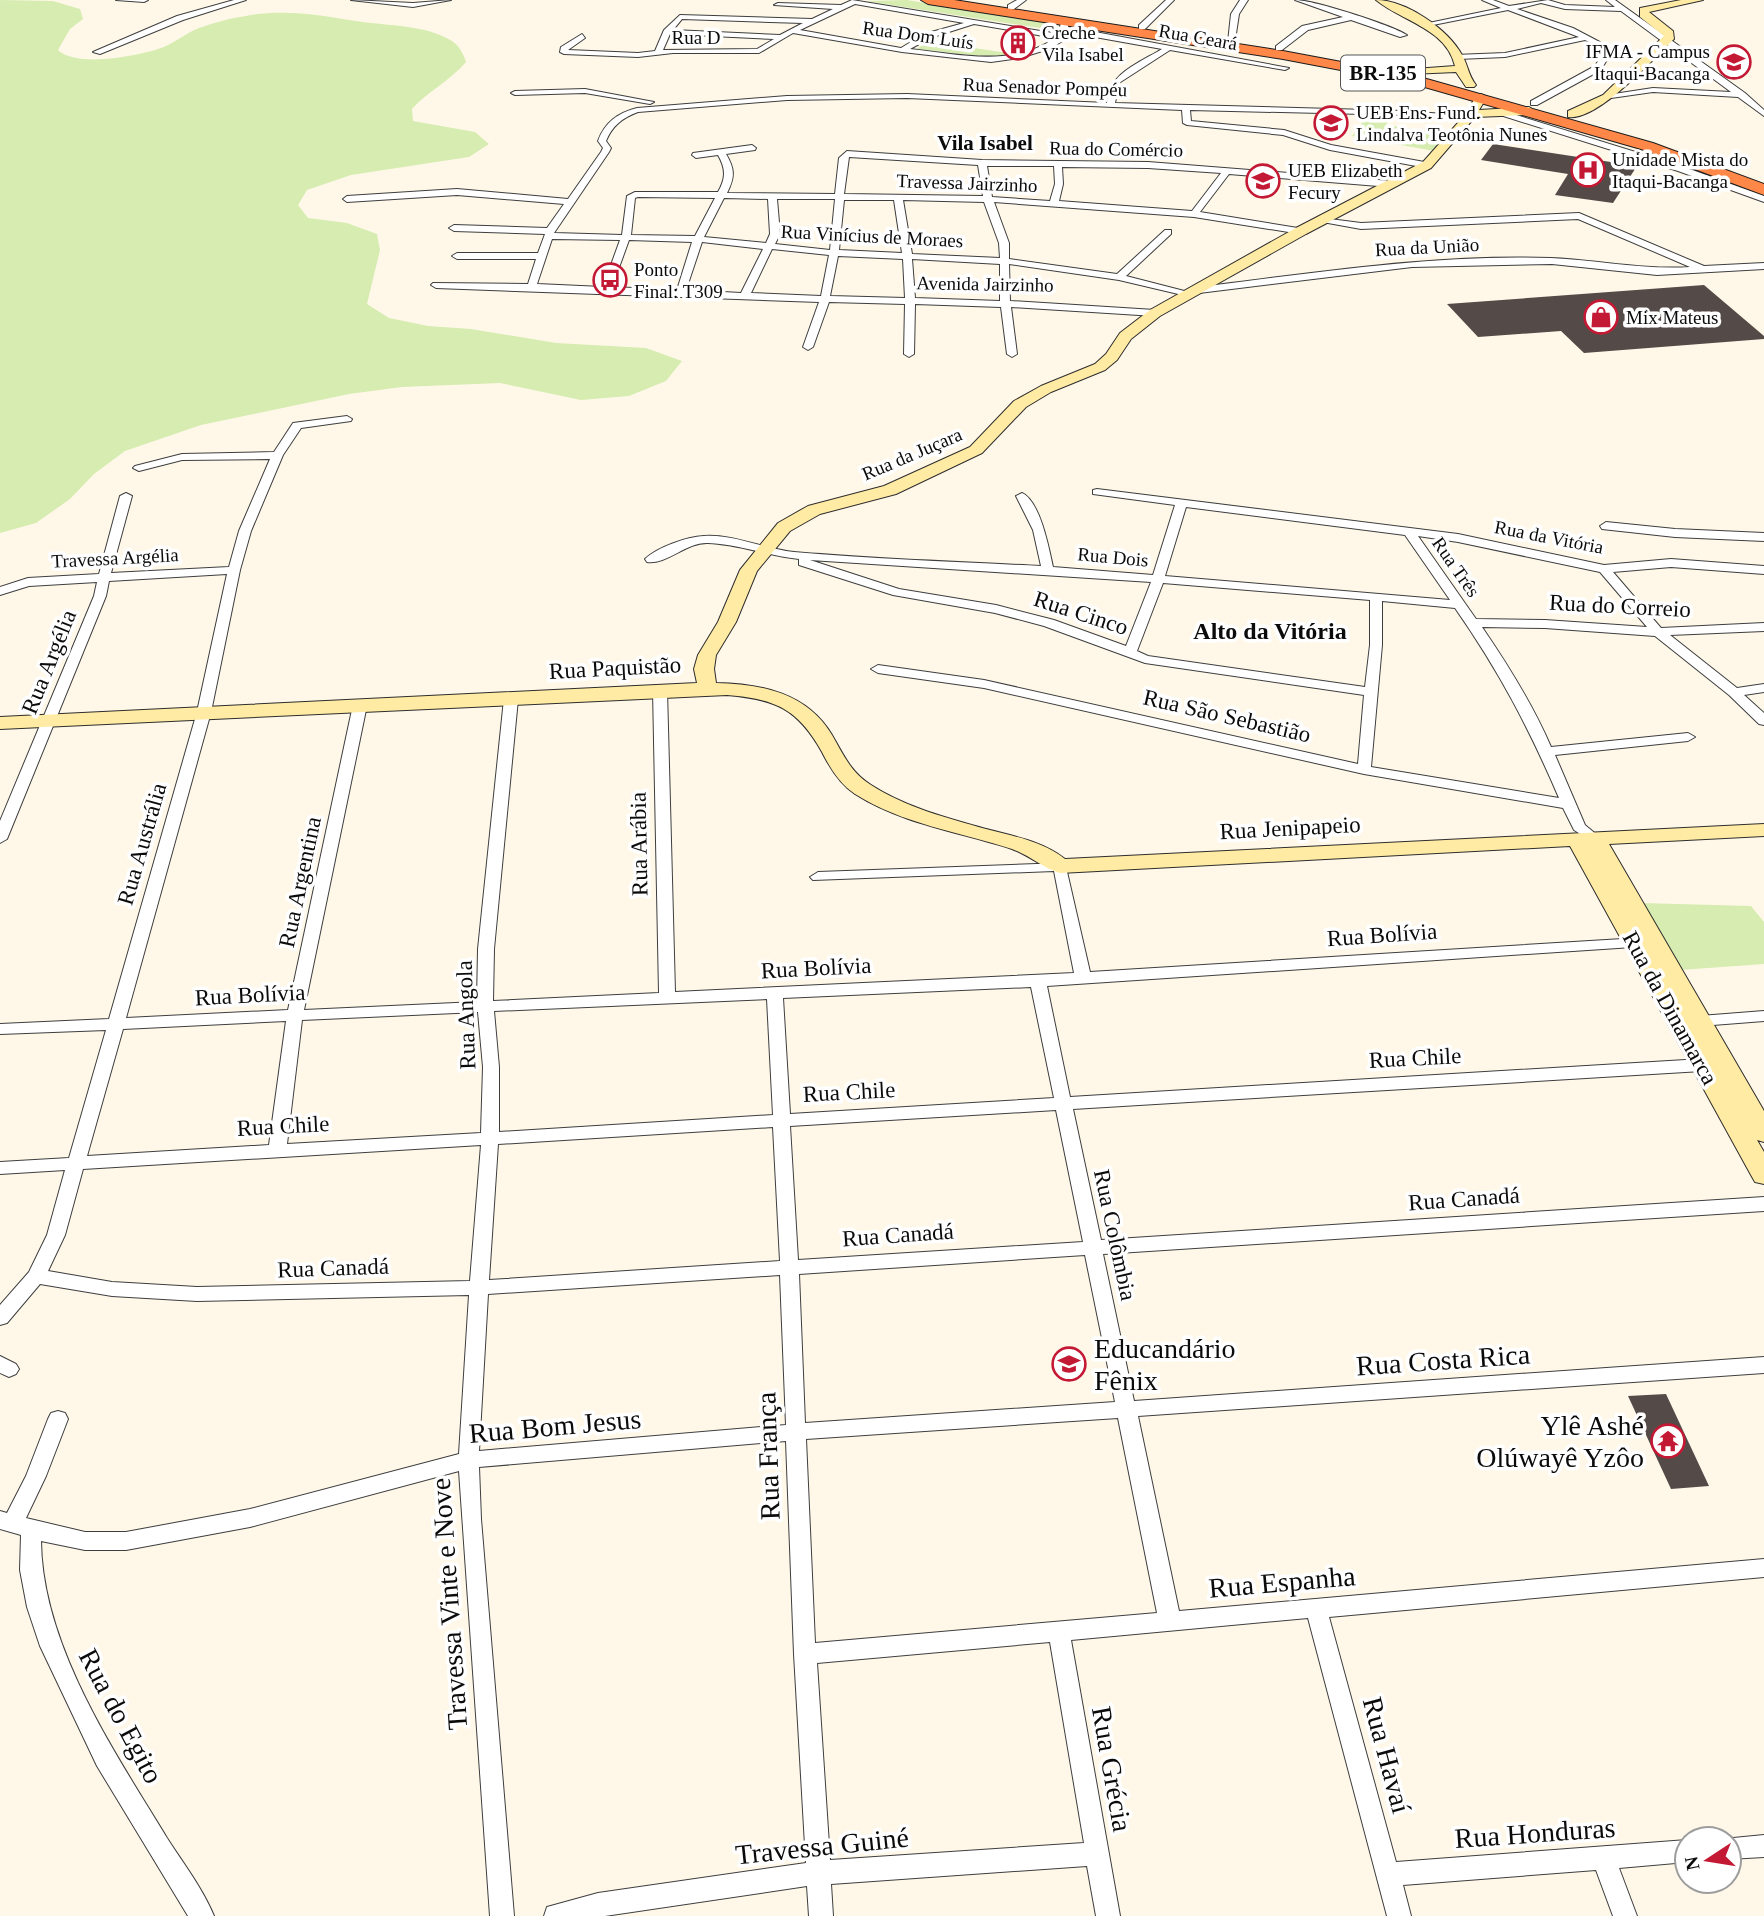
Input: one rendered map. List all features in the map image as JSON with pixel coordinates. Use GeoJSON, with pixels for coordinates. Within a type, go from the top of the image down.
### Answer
{"type":"FeatureCollection","features":[{"type":"Feature","properties":{"kind":"highway","name":"BR-135"},"geometry":{"type":"LineString","coordinates":[[928,0],[1063,29],[1105,28],[1341,65],[1481,97],[1572,114],[1689,150],[1764,178]]}},
{"type":"Feature","properties":{"kind":"highway","name":"BR-135"},"geometry":{"type":"LineString","coordinates":[[968,0],[1017,3],[1142,27],[1414,72],[1470,85],[1531,107],[1547,121],[1619,137],[1708,167],[1764,196]]}},
{"type":"Feature","properties":{"kind":"highway"},"geometry":{"type":"LineString","coordinates":[[1105,28],[1186,38],[1194,38],[1194,35]]}},
{"type":"Feature","properties":{"kind":"highway"},"geometry":{"type":"LineString","coordinates":[[1575,136],[1619,137]]}},
{"type":"Feature","properties":{"kind":"street"},"geometry":{"type":"LineString","coordinates":[[120,0],[144,0]]}},
{"type":"Feature","properties":{"kind":"street"},"geometry":{"type":"LineString","coordinates":[[97,52],[180,18],[242,0]]}},
{"type":"Feature","properties":{"kind":"street"},"geometry":{"type":"LineString","coordinates":[[355,0],[413,5],[447,0]]}},
{"type":"Feature","properties":{"kind":"street"},"geometry":{"type":"LineString","coordinates":[[1231,40],[1235,14],[1244,0]]}},
{"type":"Feature","properties":{"kind":"street"},"geometry":{"type":"LineString","coordinates":[[1298,0],[1403,35]]}},
{"type":"Feature","properties":{"kind":"street"},"geometry":{"type":"LineString","coordinates":[[1381,0],[1439,36],[1459,63],[1461,75],[1470,85]]}},
{"type":"Feature","properties":{"kind":"street"},"geometry":{"type":"LineString","coordinates":[[1470,116],[1531,107],[1598,68],[1610,52],[1607,47],[1586,38],[1486,0]]}},
{"type":"Feature","properties":{"kind":"street"},"geometry":{"type":"LineString","coordinates":[[1423,25],[1467,18],[1543,0],[1565,7],[1623,9],[1646,9],[1698,0]]}},
{"type":"Feature","properties":{"kind":"street"},"geometry":{"type":"LineString","coordinates":[[1610,0],[1742,95],[1764,114]]}},
{"type":"Feature","properties":{"kind":"street","name":"Rua Ceará"},"geometry":{"type":"LineString","coordinates":[[856,1],[973,22],[1063,29],[1285,68]]}},
{"type":"Feature","properties":{"kind":"street","name":"Rua D"},"geometry":{"type":"LineString","coordinates":[[582,36],[564,49],[564,52],[754,52],[856,1]]}},
{"type":"Feature","properties":{"kind":"street"},"geometry":{"type":"LineString","coordinates":[[1142,27],[1166,1]]}},
{"type":"Feature","properties":{"kind":"street","name":"Rua D"},"geometry":{"type":"LineString","coordinates":[[778,5],[842,7]]}},
{"type":"Feature","properties":{"kind":"street"},"geometry":{"type":"LineString","coordinates":[[1572,114],[1606,97],[1670,37],[1669,33],[1644,15],[1646,9]]}},
{"type":"Feature","properties":{"kind":"street"},"geometry":{"type":"LineString","coordinates":[[658,53],[675,20],[688,16],[813,21]]}},
{"type":"Feature","properties":{"kind":"street"},"geometry":{"type":"LineString","coordinates":[[1279,48],[1305,28],[1355,17]]}},
{"type":"Feature","properties":{"kind":"street"},"geometry":{"type":"LineString","coordinates":[[902,50],[927,36],[973,22]]}},
{"type":"Feature","properties":{"kind":"street","name":"Rua Dom Luís"},"geometry":{"type":"LineString","coordinates":[[792,32],[902,50],[1002,59],[1034,52],[1063,29]]}},
{"type":"Feature","properties":{"kind":"street"},"geometry":{"type":"LineString","coordinates":[[667,32],[780,37]]}},
{"type":"Feature","properties":{"kind":"street"},"geometry":{"type":"LineString","coordinates":[[1414,72],[1447,71],[1459,63],[1586,38]]}},
{"type":"Feature","properties":{"kind":"street"},"geometry":{"type":"LineString","coordinates":[[1111,105],[1111,95],[1116,82],[1167,49]]}},
{"type":"Feature","properties":{"kind":"street"},"geometry":{"type":"LineString","coordinates":[[515,93],[574,90],[615,98],[701,103]]}},
{"type":"Feature","properties":{"kind":"street"},"geometry":{"type":"LineString","coordinates":[[1606,97],[1660,90],[1742,95]]}},
{"type":"Feature","properties":{"kind":"street","name":"Rua Senador Pompéu"},"geometry":{"type":"LineString","coordinates":[[622,114],[701,103],[817,96],[907,96],[1470,116]]}},
{"type":"Feature","properties":{"kind":"street"},"geometry":{"type":"LineString","coordinates":[[1155,313],[1301,231],[1427,165],[1470,116],[1481,97]]}},
{"type":"Feature","properties":{"kind":"street"},"geometry":{"type":"LineString","coordinates":[[532,286],[549,233],[607,148],[601,139],[622,114],[615,98]]}},
{"type":"Feature","properties":{"kind":"street"},"geometry":{"type":"LineString","coordinates":[[1186,106],[1187,123],[1284,133],[1330,147],[1427,165]]}},
{"type":"Feature","properties":{"kind":"street"},"geometry":{"type":"LineString","coordinates":[[1500,112],[1547,121],[1575,136],[1764,196]]}},
{"type":"Feature","properties":{"kind":"street"},"geometry":{"type":"LineString","coordinates":[[696,155],[752,148]]}},
{"type":"Feature","properties":{"kind":"street"},"geometry":{"type":"LineString","coordinates":[[681,292],[698,239],[728,182],[730,168],[721,152]]}},
{"type":"Feature","properties":{"kind":"street","name":"Rua do Comércio"},"geometry":{"type":"LineString","coordinates":[[838,196],[843,158],[847,154],[861,153],[982,163],[1228,170],[1391,184]]}},
{"type":"Feature","properties":{"kind":"street"},"geometry":{"type":"LineString","coordinates":[[982,163],[988,199],[1004,243],[1005,303],[1012,354]]}},
{"type":"Feature","properties":{"kind":"street"},"geometry":{"type":"LineString","coordinates":[[1054,204],[1059,184],[1058,165]]}},
{"type":"Feature","properties":{"kind":"street"},"geometry":{"type":"LineString","coordinates":[[1194,214],[1228,170]]}},
{"type":"Feature","properties":{"kind":"street"},"geometry":{"type":"LineString","coordinates":[[347,200],[457,192],[569,202]]}},
{"type":"Feature","properties":{"kind":"street","name":"Travessa Jairzinho"},"geometry":{"type":"LineString","coordinates":[[626,237],[631,196],[647,193],[988,199],[1194,214],[1301,231]]}},
{"type":"Feature","properties":{"kind":"street"},"geometry":{"type":"LineString","coordinates":[[745,295],[771,248],[775,234],[772,195]]}},
{"type":"Feature","properties":{"kind":"street"},"geometry":{"type":"LineString","coordinates":[[808,347],[825,299],[834,253],[838,196]]}},
{"type":"Feature","properties":{"kind":"street"},"geometry":{"type":"LineString","coordinates":[[898,198],[910,257],[912,302],[909,354]]}},
{"type":"Feature","properties":{"kind":"street"},"geometry":{"type":"LineString","coordinates":[[1322,221],[1361,226],[1579,216],[1701,269]]}},
{"type":"Feature","properties":{"kind":"street","name":"Rua Vinícius de Moraes"},"geometry":{"type":"LineString","coordinates":[[454,228],[698,239],[834,253],[1006,261],[1119,277],[1195,292]]}},
{"type":"Feature","properties":{"kind":"street"},"geometry":{"type":"LineString","coordinates":[[1119,277],[1168,232]]}},
{"type":"Feature","properties":{"kind":"street"},"geometry":{"type":"LineString","coordinates":[[607,288],[626,237]]}},
{"type":"Feature","properties":{"kind":"street"},"geometry":{"type":"LineString","coordinates":[[457,256],[542,256]]}},
{"type":"Feature","properties":{"kind":"street","name":"Rua da União"},"geometry":{"type":"LineString","coordinates":[[1195,292],[1375,266],[1495,260],[1581,263],[1657,272],[1764,266]]}},
{"type":"Feature","properties":{"kind":"street","name":"Avenida Jairzinho"},"geometry":{"type":"LineString","coordinates":[[436,285],[607,288],[825,299],[1005,303],[1155,313]]}},
{"type":"Feature","properties":{"kind":"street","name":"Rua da Juçara"},"geometry":{"type":"LineString","coordinates":[[708,688],[704,669],[706,655],[727,622],[749,570],[774,551],[784,527],[805,514],[890,490],[976,450],[1020,404],[1056,385],[1100,367],[1112,357],[1125,336],[1155,313]]}},
{"type":"Feature","properties":{"kind":"street","name":"Rua Austrália"},"geometry":{"type":"LineString","coordinates":[[0,1318],[36,1276],[56,1235],[204,712],[234,570],[245,531],[277,455],[297,425],[347,419]]}},
{"type":"Feature","properties":{"kind":"street"},"geometry":{"type":"LineString","coordinates":[[139,468],[182,457],[277,455]]}},
{"type":"Feature","properties":{"kind":"street","name":"Rua Três"},"geometry":{"type":"LineString","coordinates":[[1097,492],[1410,534],[1474,623],[1524,703],[1567,804],[1584,836]]}},
{"type":"Feature","properties":{"kind":"street","name":"Rua Argélia"},"geometry":{"type":"LineString","coordinates":[[0,839],[106,579],[113,540],[126,496]]}},
{"type":"Feature","properties":{"kind":"street"},"geometry":{"type":"LineString","coordinates":[[1022,496],[1038,530],[1048,570]]}},
{"type":"Feature","properties":{"kind":"street"},"geometry":{"type":"LineString","coordinates":[[1130,651],[1158,580],[1182,502]]}},
{"type":"Feature","properties":{"kind":"street"},"geometry":{"type":"LineString","coordinates":[[1606,526],[1675,533],[1764,537]]}},
{"type":"Feature","properties":{"kind":"street","name":"Rua da Vitória"},"geometry":{"type":"LineString","coordinates":[[1410,534],[1458,538],[1604,569],[1671,564],[1764,570]]}},
{"type":"Feature","properties":{"kind":"street"},"geometry":{"type":"LineString","coordinates":[[651,559],[690,541],[707,539],[774,551]]}},
{"type":"Feature","properties":{"kind":"street","name":"Rua Dois"},"geometry":{"type":"LineString","coordinates":[[774,551],[866,561],[1048,570],[1458,604]]}},
{"type":"Feature","properties":{"kind":"street","name":"Rua Cinco"},"geometry":{"type":"LineString","coordinates":[[774,551],[897,592],[996,609],[1049,623],[1160,663],[1371,692]]}},
{"type":"Feature","properties":{"kind":"street"},"geometry":{"type":"LineString","coordinates":[[1604,569],[1658,632],[1734,692],[1764,721]]}},
{"type":"Feature","properties":{"kind":"street","name":"Travessa Argélia"},"geometry":{"type":"LineString","coordinates":[[0,591],[28,582],[234,570]]}},
{"type":"Feature","properties":{"kind":"street"},"geometry":{"type":"LineString","coordinates":[[1364,770],[1376,645],[1376,598]]}},
{"type":"Feature","properties":{"kind":"street","name":"Rua do Correio"},"geometry":{"type":"LineString","coordinates":[[1474,623],[1545,624],[1658,632],[1764,627]]}},
{"type":"Feature","properties":{"kind":"street","name":"Rua São Sebastião"},"geometry":{"type":"LineString","coordinates":[[878,669],[984,684],[1364,770],[1567,804]]}},
{"type":"Feature","properties":{"kind":"street","name":"Rua Paquistão"},"geometry":{"type":"LineString","coordinates":[[0,723],[708,688],[760,694],[794,704],[812,720],[839,768],[860,788],[920,814],[1041,852],[1060,866]]}},
{"type":"Feature","properties":{"kind":"street"},"geometry":{"type":"LineString","coordinates":[[1734,692],[1764,688]]}},
{"type":"Feature","properties":{"kind":"street","name":"Rua Arábia"},"geometry":{"type":"LineString","coordinates":[[660,690],[667,998]]}},
{"type":"Feature","properties":{"kind":"street","name":"Rua Angola"},"geometry":{"type":"LineString","coordinates":[[478,1288],[490,1139],[491,1068],[485,1006],[486,949],[512,699]]}},
{"type":"Feature","properties":{"kind":"street","name":"Rua Argentina"},"geometry":{"type":"LineString","coordinates":[[277,1152],[295,1015],[360,705]]}},
{"type":"Feature","properties":{"kind":"street"},"geometry":{"type":"LineString","coordinates":[[1547,752],[1688,737]]}},
{"type":"Feature","properties":{"kind":"street","name":"Rua Jenipapeio"},"geometry":{"type":"LineString","coordinates":[[818,877],[1584,836],[1764,830]]}},
{"type":"Feature","properties":{"kind":"street","name":"Rua da Dinamarca"},"geometry":{"type":"LineString","coordinates":[[1584,836],[1633,942],[1764,1175]]}},
{"type":"Feature","properties":{"kind":"street","name":"Rua da Dinamarca"},"geometry":{"type":"LineString","coordinates":[[1584,836],[1700,1021],[1764,1133]]}},
{"type":"Feature","properties":{"kind":"street"},"geometry":{"type":"LineString","coordinates":[[1060,866],[1083,977]]}},
{"type":"Feature","properties":{"kind":"street","name":"Rua Bolívia"},"geometry":{"type":"LineString","coordinates":[[0,1029],[1038,981],[1633,942]]}},
{"type":"Feature","properties":{"kind":"street","name":"Rua Colômbia"},"geometry":{"type":"LineString","coordinates":[[1038,981],[1170,1622]]}},
{"type":"Feature","properties":{"kind":"street","name":"Rua França"},"geometry":{"type":"LineString","coordinates":[[775,993],[805,1654],[821,1916]]}},
{"type":"Feature","properties":{"kind":"street"},"geometry":{"type":"LineString","coordinates":[[1700,1021],[1764,1016]]}},
{"type":"Feature","properties":{"kind":"street","name":"Rua Chile"},"geometry":{"type":"LineString","coordinates":[[0,1168],[1702,1065]]}},
{"type":"Feature","properties":{"kind":"street","name":"Rua Canadá"},"geometry":{"type":"LineString","coordinates":[[36,1276],[112,1289],[197,1294],[478,1288],[1764,1204]]}},
{"type":"Feature","properties":{"kind":"street","name":"Travessa Vinte e Nove"},"geometry":{"type":"LineString","coordinates":[[478,1288],[469,1460],[471,1519],[502,1916]]}},
{"type":"Feature","properties":{"kind":"street","name":"Rua Costa Rica"},"geometry":{"type":"LineString","coordinates":[[1126,1411],[1764,1365]]}},
{"type":"Feature","properties":{"kind":"street","name":"Rua Bom Jesus"},"geometry":{"type":"LineString","coordinates":[[15,1524],[85,1541],[125,1541],[250,1518],[469,1460],[794,1432],[1126,1411]]}},
{"type":"Feature","properties":{"kind":"street"},"geometry":{"type":"LineString","coordinates":[[15,1524],[58,1419]]}},
{"type":"Feature","properties":{"kind":"street","name":"Rua do Egito"},"geometry":{"type":"LineString","coordinates":[[15,1524],[31,1570],[38,1607],[51,1646],[105,1758],[202,1916]]}},
{"type":"Feature","properties":{"kind":"street","name":"Rua Espanha"},"geometry":{"type":"LineString","coordinates":[[805,1654],[1764,1569]]}},
{"type":"Feature","properties":{"kind":"street","name":"Rua Havaí"},"geometry":{"type":"LineString","coordinates":[[1317,1609],[1399,1916]]}},
{"type":"Feature","properties":{"kind":"street","name":"Rua Grécia"},"geometry":{"type":"LineString","coordinates":[[1059,1632],[1108,1916]]}},
{"type":"Feature","properties":{"kind":"street"},"geometry":{"type":"LineString","coordinates":[[1743,1847],[1764,1846]]}},
{"type":"Feature","properties":{"kind":"street","name":"Rua Honduras"},"geometry":{"type":"LineString","coordinates":[[1388,1874],[1673,1853]]}},
{"type":"Feature","properties":{"kind":"street","name":"Travessa Guiné"},"geometry":{"type":"LineString","coordinates":[[556,1916],[598,1905],[817,1873],[1097,1854]]}},
{"type":"Feature","properties":{"kind":"street"},"geometry":{"type":"LineString","coordinates":[[1603,1857],[1625,1916]]}},
{"type":"Feature","properties":{"kind":"green space"},"geometry":{"type":"Polygon","coordinates":[[[0,0],[53,1],[80,9],[83,19],[70,29],[58,50],[79,58],[108,59],[138,54],[161,48],[194,30],[216,23],[275,13],[408,27],[431,32],[452,41],[461,50],[466,62],[412,109],[413,121],[475,132],[489,144],[469,157],[351,175],[307,190],[298,205],[308,218],[347,223],[377,234],[380,250],[367,304],[389,318],[428,326],[471,329],[556,343],[646,348],[682,361],[666,381],[629,396],[581,400],[500,383],[402,387],[349,394],[201,425],[125,451],[94,474],[70,499],[36,523],[0,533],[0,0]]]}},
{"type":"Feature","properties":{"kind":"green space"},"geometry":{"type":"Polygon","coordinates":[[[907,0],[1051,23],[1058,26],[1059,31],[865,1],[907,0]]]}},
{"type":"Feature","properties":{"kind":"green space"},"geometry":{"type":"Polygon","coordinates":[[[927,41],[1021,55],[996,58],[917,49],[927,41]]]}},
{"type":"Feature","properties":{"kind":"green space"},"geometry":{"type":"Polygon","coordinates":[[[1369,113],[1394,113],[1386,125],[1448,134],[1434,151],[1352,136],[1369,113]]]}},
{"type":"Feature","properties":{"kind":"green space"},"geometry":{"type":"Polygon","coordinates":[[[1641,903],[1751,906],[1764,922],[1764,964],[1680,970],[1641,903]]]}},
{"type":"Feature","properties":{"kind":"building","name":"Unidade Mista do Itaqui-Bacanga"},"geometry":{"type":"Polygon","coordinates":[[[1493,144],[1637,166],[1613,203],[1555,195],[1568,174],[1481,160],[1493,144]]]}},
{"type":"Feature","properties":{"kind":"building","name":"Mix Mateus"},"geometry":{"type":"Polygon","coordinates":[[[1704,285],[1764,336],[1764,339],[1584,353],[1561,331],[1478,337],[1447,304],[1704,285]]]}},
{"type":"Feature","properties":{"kind":"building","name":"Ylê Ashé Olúwayê Yzôo"},"geometry":{"type":"Polygon","coordinates":[[[1666,1394],[1709,1486],[1671,1489],[1628,1396],[1666,1394]]]}},
{"type":"Feature","properties":{"kind":"place","name":"Creche Vila Isabel"},"geometry":{"type":"Point","coordinates":[1018,43]}},
{"type":"Feature","properties":{"kind":"place","name":"IFMA - Campus Itaqui-Bacanga"},"geometry":{"type":"Point","coordinates":[1734,62]}},
{"type":"Feature","properties":{"kind":"place","name":"UEB Ens. Fund. Lindalva Teotônia Nunes"},"geometry":{"type":"Point","coordinates":[1331,123]}},
{"type":"Feature","properties":{"kind":"place","name":"Unidade Mista do Itaqui-Bacanga"},"geometry":{"type":"Point","coordinates":[1588,170]}},
{"type":"Feature","properties":{"kind":"place","name":"UEB Elizabeth Fecury"},"geometry":{"type":"Point","coordinates":[1263,181]}},
{"type":"Feature","properties":{"kind":"place","name":"Ponto Final: T309"},"geometry":{"type":"Point","coordinates":[610,280]}},
{"type":"Feature","properties":{"kind":"place","name":"Mix Mateus"},"geometry":{"type":"Point","coordinates":[1601,317]}},
{"type":"Feature","properties":{"kind":"place","name":"Educandário Fênix"},"geometry":{"type":"Point","coordinates":[1069,1364]}},
{"type":"Feature","properties":{"kind":"place","name":"Ylê Ashé Olúwayê Yzôo"},"geometry":{"type":"Point","coordinates":[1668,1441]}},
{"type":"Feature","properties":{"kind":"district","name":"Vila Isabel"},"geometry":{"type":"Point","coordinates":[985,143]}},
{"type":"Feature","properties":{"kind":"district","name":"Alto da Vitória"},"geometry":{"type":"Point","coordinates":[1270,631]}}]}
